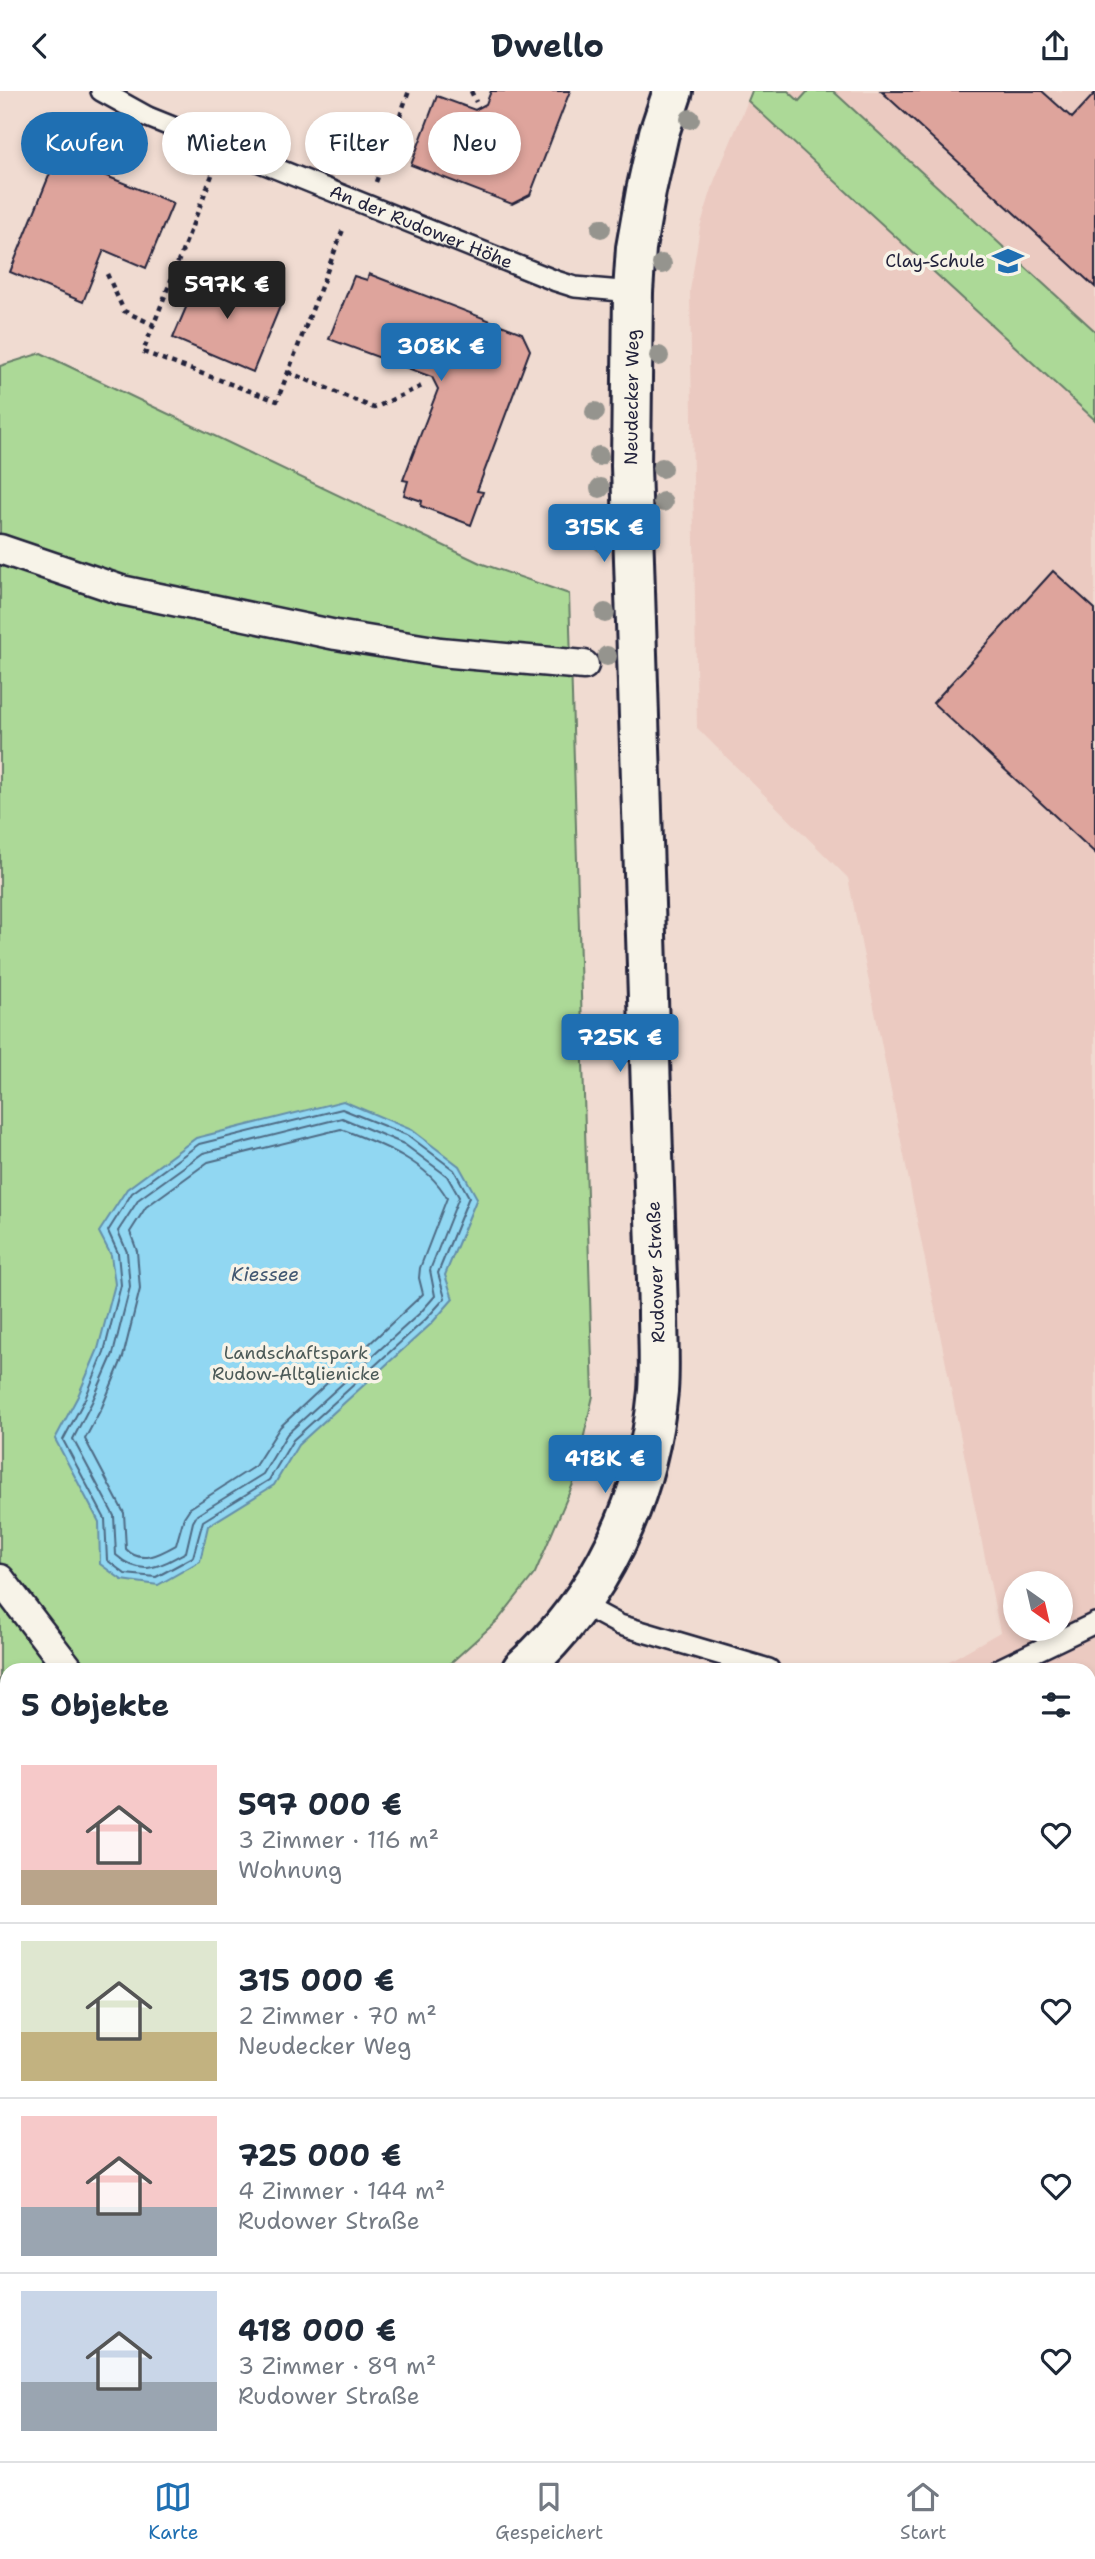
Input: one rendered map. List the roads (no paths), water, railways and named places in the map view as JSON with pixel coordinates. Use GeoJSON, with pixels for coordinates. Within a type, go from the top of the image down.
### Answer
{"type":"FeatureCollection","features":[{"type":"Feature","properties":{"kind":"street","name":"Neudecker Weg"},"geometry":{"type":"LineString","coordinates":[[643,835],[631,466],[632,292],[646,191],[659,133],[673,91]]}},
{"type":"Feature","properties":{"kind":"street"},"geometry":{"type":"LineString","coordinates":[[0,549],[121,590],[336,635],[440,652],[584,665]]}},
{"type":"Feature","properties":{"kind":"street","name":"Rudower Straße"},"geometry":{"type":"LineString","coordinates":[[528,1663],[556,1635],[600,1576],[632,1508],[653,1428],[658,1390],[658,1323],[643,835]]}},
{"type":"Feature","properties":{"kind":"street"},"geometry":{"type":"LineString","coordinates":[[0,1579],[64,1663]]}},
{"type":"Feature","properties":{"kind":"lane","name":"An der Rudower Höhe"},"geometry":{"type":"LineString","coordinates":[[101,91],[148,117],[556,281],[575,287],[632,292]]}},
{"type":"Feature","properties":{"kind":"lane"},"geometry":{"type":"LineString","coordinates":[[581,1604],[620,1625],[749,1663]]}},
{"type":"Feature","properties":{"kind":"lane"},"geometry":{"type":"LineString","coordinates":[[1012,1663],[1095,1623]]}},
{"type":"Feature","properties":{"kind":"water","name":"Kiessee"},"geometry":{"type":"Polygon","coordinates":[[[343,1101],[412,1130],[459,1166],[477,1198],[445,1275],[453,1299],[431,1324],[298,1445],[274,1485],[208,1526],[200,1561],[158,1585],[122,1580],[100,1564],[99,1522],[55,1439],[78,1396],[98,1349],[115,1284],[111,1255],[99,1232],[127,1189],[196,1138],[343,1101]]]}},
{"type":"Feature","properties":{"kind":"place","name":"Clay-Schule"},"geometry":{"type":"Point","coordinates":[1008,261]}},
{"type":"Feature","properties":{"kind":"park label","name":"Landschaftspark Rudow-Altglienicke"},"geometry":{"type":"Point","coordinates":[296,1364]}}]}
